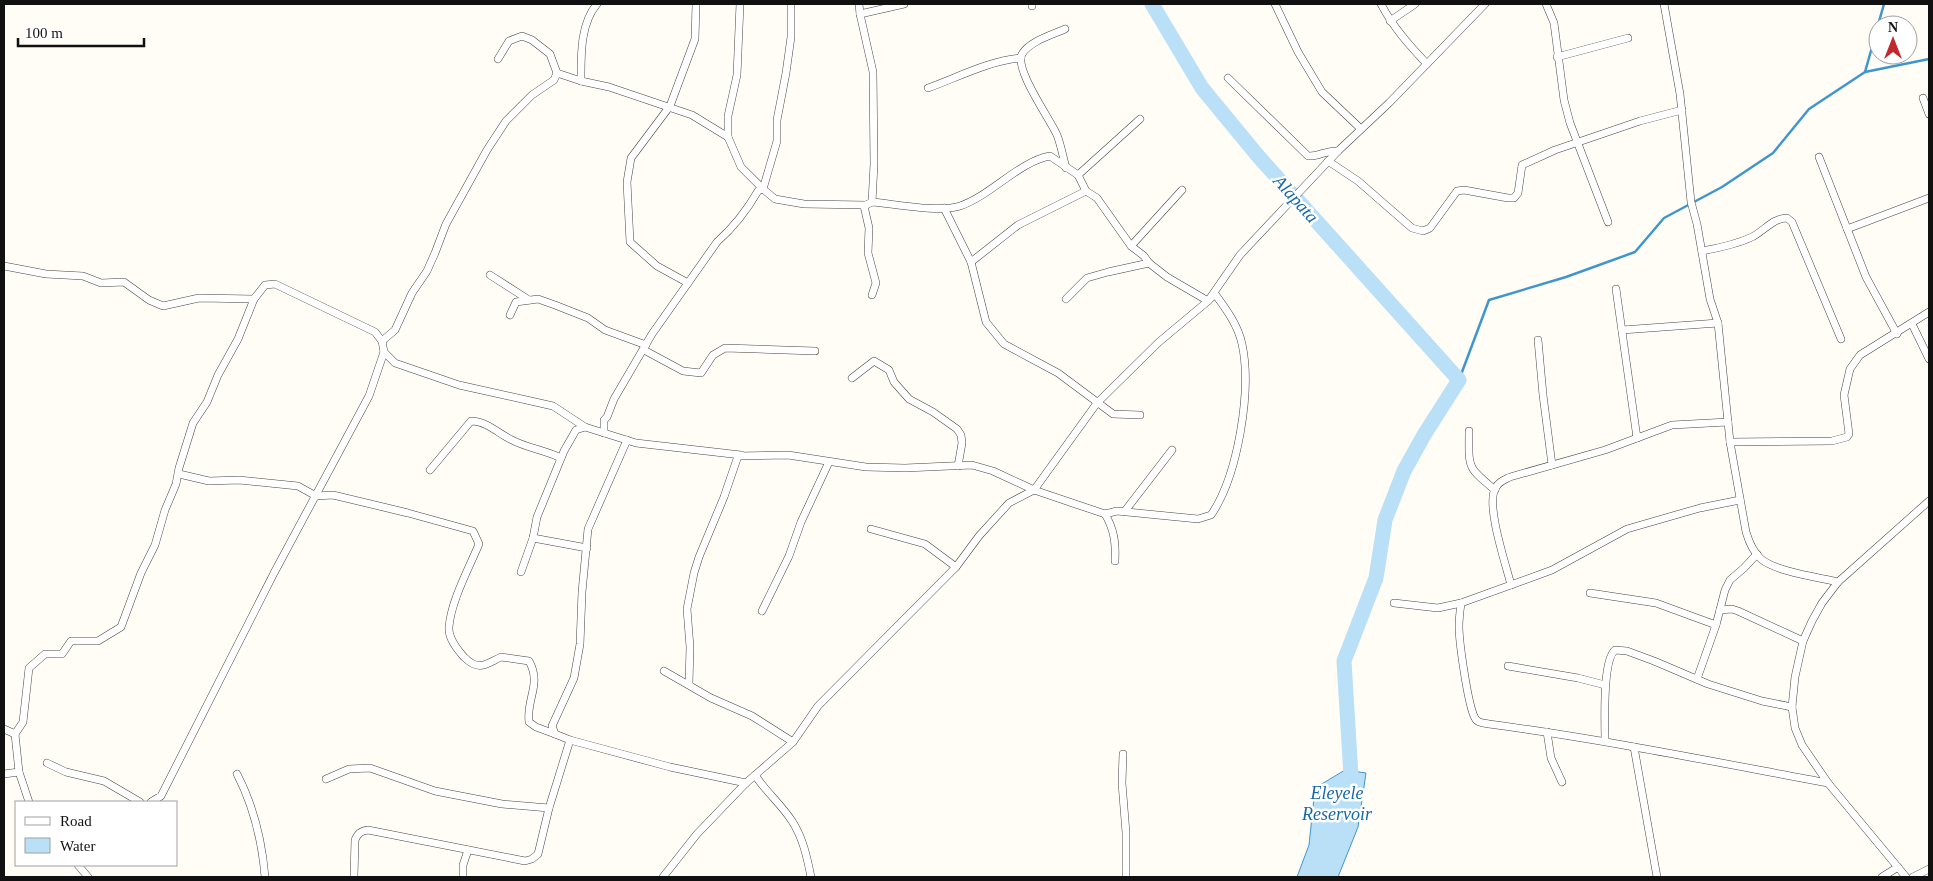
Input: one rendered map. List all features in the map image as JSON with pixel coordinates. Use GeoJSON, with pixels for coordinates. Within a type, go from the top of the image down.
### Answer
{"type":"FeatureCollection","features":[{"type":"Feature","properties":{"kind":"street"},"geometry":{"type":"LineString","coordinates":[[581,81],[582,48],[590,7],[597,4]]}},
{"type":"Feature","properties":{"kind":"street"},"geometry":{"type":"LineString","coordinates":[[688,283],[657,266],[630,242],[627,182],[631,158],[670,106],[696,39],[696,4]]}},
{"type":"Feature","properties":{"kind":"street"},"geometry":{"type":"LineString","coordinates":[[740,4],[737,76],[728,116],[728,137],[741,167],[762,190],[775,199],[789,202],[869,203],[944,208],[960,206],[1044,157],[1050,156],[1078,175],[1086,191],[1097,198],[1131,246],[1144,256],[1148,263],[1167,277],[1208,301]]}},
{"type":"Feature","properties":{"kind":"street"},"geometry":{"type":"LineString","coordinates":[[604,433],[604,420],[614,398],[652,334],[717,242],[747,210],[758,191],[762,190],[777,141],[777,120],[786,72],[790,36],[791,4]]}},
{"type":"Feature","properties":{"kind":"street"},"geometry":{"type":"LineString","coordinates":[[859,4],[873,72],[874,164],[869,203]]}},
{"type":"Feature","properties":{"kind":"street"},"geometry":{"type":"LineString","coordinates":[[860,14],[904,4]]}},
{"type":"Feature","properties":{"kind":"street"},"geometry":{"type":"LineString","coordinates":[[1275,4],[1298,52],[1322,92],[1361,129]]}},
{"type":"Feature","properties":{"kind":"street"},"geometry":{"type":"LineString","coordinates":[[1381,4],[1390,21],[1406,42],[1428,64]]}},
{"type":"Feature","properties":{"kind":"street"},"geometry":{"type":"LineString","coordinates":[[1390,21],[1415,4]]}},
{"type":"Feature","properties":{"kind":"street"},"geometry":{"type":"LineString","coordinates":[[1208,301],[1240,255],[1328,161],[1428,64],[1486,4]]}},
{"type":"Feature","properties":{"kind":"street"},"geometry":{"type":"LineString","coordinates":[[1546,4],[1554,23],[1564,100],[1576,143],[1608,222]]}},
{"type":"Feature","properties":{"kind":"street"},"geometry":{"type":"LineString","coordinates":[[1664,4],[1682,110],[1692,207],[1697,224],[1710,299],[1718,323],[1730,442],[1746,532],[1750,545],[1760,558],[1771,566],[1838,582]]}},
{"type":"Feature","properties":{"kind":"street"},"geometry":{"type":"LineString","coordinates":[[928,88],[988,66],[1021,58],[1030,46],[1065,29]]}},
{"type":"Feature","properties":{"kind":"street"},"geometry":{"type":"LineString","coordinates":[[382,341],[395,330],[412,294],[427,271],[446,224],[486,150],[506,121],[532,95],[554,80],[557,73],[550,54],[532,40],[522,36],[509,41],[498,59]]}},
{"type":"Feature","properties":{"kind":"street"},"geometry":{"type":"LineString","coordinates":[[1558,57],[1628,38]]}},
{"type":"Feature","properties":{"kind":"street"},"geometry":{"type":"LineString","coordinates":[[1021,58],[1026,77],[1056,134],[1066,168]]}},
{"type":"Feature","properties":{"kind":"street"},"geometry":{"type":"LineString","coordinates":[[557,73],[670,106],[692,115],[728,137]]}},
{"type":"Feature","properties":{"kind":"street"},"geometry":{"type":"LineString","coordinates":[[1228,78],[1308,156],[1314,156],[1329,150],[1338,151]]}},
{"type":"Feature","properties":{"kind":"street"},"geometry":{"type":"LineString","coordinates":[[1923,98],[1929,114]]}},
{"type":"Feature","properties":{"kind":"street"},"geometry":{"type":"LineString","coordinates":[[1328,161],[1358,181],[1412,228],[1423,231],[1430,228],[1457,191],[1464,190],[1514,198],[1518,192],[1522,165],[1555,150],[1640,121],[1682,110]]}},
{"type":"Feature","properties":{"kind":"street"},"geometry":{"type":"LineString","coordinates":[[1078,175],[1140,119]]}},
{"type":"Feature","properties":{"kind":"street"},"geometry":{"type":"LineString","coordinates":[[1819,157],[1866,277],[1897,334]]}},
{"type":"Feature","properties":{"kind":"street"},"geometry":{"type":"LineString","coordinates":[[1131,246],[1182,190]]}},
{"type":"Feature","properties":{"kind":"street"},"geometry":{"type":"LineString","coordinates":[[971,262],[1018,225],[1086,191]]}},
{"type":"Feature","properties":{"kind":"street"},"geometry":{"type":"LineString","coordinates":[[1846,229],[1929,198]]}},
{"type":"Feature","properties":{"kind":"street"},"geometry":{"type":"LineString","coordinates":[[869,203],[864,206],[868,228],[868,253],[876,283],[872,295]]}},
{"type":"Feature","properties":{"kind":"street"},"geometry":{"type":"LineString","coordinates":[[944,208],[971,262],[986,322],[1004,344],[1058,373],[1113,414],[1140,415]]}},
{"type":"Feature","properties":{"kind":"street"},"geometry":{"type":"LineString","coordinates":[[1702,251],[1719,248],[1754,236],[1777,219],[1787,218],[1792,222],[1796,230],[1841,339]]}},
{"type":"Feature","properties":{"kind":"street"},"geometry":{"type":"LineString","coordinates":[[1066,299],[1086,278],[1148,263]]}},
{"type":"Feature","properties":{"kind":"street"},"geometry":{"type":"LineString","coordinates":[[4,266],[46,274],[83,276],[101,283],[124,282],[149,300],[163,306],[199,298],[254,299]]}},
{"type":"Feature","properties":{"kind":"street"},"geometry":{"type":"LineString","coordinates":[[490,274],[529,300]]}},
{"type":"Feature","properties":{"kind":"street"},"geometry":{"type":"LineString","coordinates":[[29,801],[19,772],[15,734],[23,722],[29,668],[45,654],[62,654],[72,641],[98,641],[121,627],[141,573],[155,545],[165,510],[179,474],[183,453],[193,423],[207,402],[218,375],[238,339],[254,299],[265,285],[275,284],[375,332],[382,341],[384,352],[369,396],[200,715],[161,796],[153,801]]}},
{"type":"Feature","properties":{"kind":"street"},"geometry":{"type":"LineString","coordinates":[[1616,289],[1637,438]]}},
{"type":"Feature","properties":{"kind":"street"},"geometry":{"type":"LineString","coordinates":[[663,877],[697,834],[746,783],[793,742],[818,706],[956,567],[978,536],[1009,502],[1034,490],[1097,403],[1159,342],[1215,294],[1235,324],[1242,343],[1246,379],[1239,440],[1230,476],[1211,515],[1198,519],[1125,511],[1105,514],[1034,490],[993,471],[972,465],[905,468],[866,467],[788,455],[738,456],[724,497],[698,557],[688,609],[690,647],[688,684]]}},
{"type":"Feature","properties":{"kind":"street"},"geometry":{"type":"LineString","coordinates":[[510,315],[516,302],[538,299],[588,318],[605,330],[645,348],[683,371],[701,373],[713,355],[725,348],[815,351]]}},
{"type":"Feature","properties":{"kind":"street"},"geometry":{"type":"LineString","coordinates":[[1730,442],[1832,441],[1847,437],[1849,434],[1844,395],[1850,368],[1860,355],[1897,334],[1929,312]]}},
{"type":"Feature","properties":{"kind":"street"},"geometry":{"type":"LineString","coordinates":[[1622,330],[1718,323]]}},
{"type":"Feature","properties":{"kind":"street"},"geometry":{"type":"LineString","coordinates":[[1912,324],[1929,359]]}},
{"type":"Feature","properties":{"kind":"street"},"geometry":{"type":"LineString","coordinates":[[1538,340],[1552,465]]}},
{"type":"Feature","properties":{"kind":"street"},"geometry":{"type":"LineString","coordinates":[[384,352],[395,363],[459,385],[553,406],[585,427],[636,444],[754,457]]}},
{"type":"Feature","properties":{"kind":"street"},"geometry":{"type":"LineString","coordinates":[[852,378],[874,361],[889,370],[894,382],[909,398],[957,429],[961,435],[962,443],[958,466]]}},
{"type":"Feature","properties":{"kind":"street"},"geometry":{"type":"LineString","coordinates":[[430,470],[471,421],[480,422],[522,445],[552,453],[561,458]]}},
{"type":"Feature","properties":{"kind":"street"},"geometry":{"type":"LineString","coordinates":[[1511,585],[1492,501],[1495,490],[1501,482],[1510,477],[1606,450],[1672,424],[1728,422]]}},
{"type":"Feature","properties":{"kind":"street"},"geometry":{"type":"LineString","coordinates":[[521,572],[533,538],[537,517],[561,458],[576,430],[585,427]]}},
{"type":"Feature","properties":{"kind":"street"},"geometry":{"type":"LineString","coordinates":[[1469,431],[1469,462],[1471,468],[1495,490]]}},
{"type":"Feature","properties":{"kind":"street"},"geometry":{"type":"LineString","coordinates":[[554,734],[552,726],[574,678],[580,644],[582,592],[588,529],[627,440]]}},
{"type":"Feature","properties":{"kind":"street"},"geometry":{"type":"LineString","coordinates":[[1125,511],[1172,450]]}},
{"type":"Feature","properties":{"kind":"street"},"geometry":{"type":"LineString","coordinates":[[762,611],[789,556],[801,522],[828,462]]}},
{"type":"Feature","properties":{"kind":"street"},"geometry":{"type":"LineString","coordinates":[[179,474],[209,481],[239,480],[298,486],[316,496],[333,495],[408,513],[473,532],[479,544],[458,595],[449,628],[455,648],[474,665],[487,666],[501,657],[529,661],[535,678],[528,722],[570,740],[670,767],[746,783]]}},
{"type":"Feature","properties":{"kind":"street"},"geometry":{"type":"LineString","coordinates":[[1394,603],[1438,608],[1461,603],[1552,570],[1627,529],[1700,508],[1740,500]]}},
{"type":"Feature","properties":{"kind":"street"},"geometry":{"type":"LineString","coordinates":[[1906,877],[1828,783],[1802,745],[1795,728],[1792,707],[1795,677],[1803,641],[1812,621],[1838,582],[1929,501]]}},
{"type":"Feature","properties":{"kind":"street"},"geometry":{"type":"LineString","coordinates":[[1105,514],[1111,524],[1116,541],[1115,560]]}},
{"type":"Feature","properties":{"kind":"street"},"geometry":{"type":"LineString","coordinates":[[871,529],[925,544],[956,567]]}},
{"type":"Feature","properties":{"kind":"street"},"geometry":{"type":"LineString","coordinates":[[533,538],[587,548]]}},
{"type":"Feature","properties":{"kind":"street"},"geometry":{"type":"LineString","coordinates":[[1697,679],[1716,625],[1725,590],[1730,580],[1757,554]]}},
{"type":"Feature","properties":{"kind":"street"},"geometry":{"type":"LineString","coordinates":[[1590,593],[1656,603],[1716,625]]}},
{"type":"Feature","properties":{"kind":"street"},"geometry":{"type":"LineString","coordinates":[[1461,603],[1460,638],[1470,701],[1475,719],[1479,722],[1605,741],[1828,783]]}},
{"type":"Feature","properties":{"kind":"street"},"geometry":{"type":"LineString","coordinates":[[1720,610],[1732,609],[1738,611],[1803,641]]}},
{"type":"Feature","properties":{"kind":"street"},"geometry":{"type":"LineString","coordinates":[[1605,741],[1606,685],[1610,657],[1613,652],[1620,650],[1654,661],[1697,679],[1762,700],[1792,707]]}},
{"type":"Feature","properties":{"kind":"street"},"geometry":{"type":"LineString","coordinates":[[1508,666],[1578,678],[1606,685]]}},
{"type":"Feature","properties":{"kind":"street"},"geometry":{"type":"LineString","coordinates":[[664,671],[711,698],[752,716],[793,742]]}},
{"type":"Feature","properties":{"kind":"street"},"geometry":{"type":"LineString","coordinates":[[4,729],[15,734]]}},
{"type":"Feature","properties":{"kind":"street"},"geometry":{"type":"LineString","coordinates":[[1546,732],[1551,758],[1562,782]]}},
{"type":"Feature","properties":{"kind":"street"},"geometry":{"type":"LineString","coordinates":[[354,877],[355,840],[362,831],[368,830],[524,861],[532,859],[538,854],[549,808],[570,740]]}},
{"type":"Feature","properties":{"kind":"street"},"geometry":{"type":"LineString","coordinates":[[1634,747],[1657,877]]}},
{"type":"Feature","properties":{"kind":"street"},"geometry":{"type":"LineString","coordinates":[[1123,754],[1122,783],[1126,833],[1126,877]]}},
{"type":"Feature","properties":{"kind":"street"},"geometry":{"type":"LineString","coordinates":[[47,763],[66,772],[104,781],[138,801]]}},
{"type":"Feature","properties":{"kind":"street"},"geometry":{"type":"LineString","coordinates":[[326,779],[349,769],[370,768],[435,791],[502,804],[549,808]]}},
{"type":"Feature","properties":{"kind":"street"},"geometry":{"type":"LineString","coordinates":[[4,774],[19,772]]}},
{"type":"Feature","properties":{"kind":"street"},"geometry":{"type":"LineString","coordinates":[[237,774],[251,804],[258,828],[265,877]]}},
{"type":"Feature","properties":{"kind":"street"},"geometry":{"type":"LineString","coordinates":[[755,775],[764,789],[792,820],[801,836],[811,877]]}},
{"type":"Feature","properties":{"kind":"street"},"geometry":{"type":"LineString","coordinates":[[463,877],[463,865],[468,850]]}},
{"type":"Feature","properties":{"kind":"street"},"geometry":{"type":"LineString","coordinates":[[79,866],[88,877]]}},
{"type":"Feature","properties":{"kind":"street"},"geometry":{"type":"LineString","coordinates":[[1882,877],[1898,867]]}},
{"type":"Feature","properties":{"kind":"street"},"geometry":{"type":"LineString","coordinates":[[1913,877],[1929,868]]}},
{"type":"Feature","properties":{"kind":"water","name":"Eleyele Reservoir"},"geometry":{"type":"Polygon","coordinates":[[[1345,770],[1366,773],[1358,827],[1338,877],[1297,877],[1309,845],[1315,788],[1345,770]]]}},
{"type":"Feature","properties":{"kind":"waterway","name":"Alapata"},"geometry":{"type":"LineString","coordinates":[[1152,4],[1202,88],[1258,156],[1459,380],[1424,435],[1404,471],[1385,520],[1376,578],[1344,661],[1351,776],[1348,790]]}},
{"type":"Feature","properties":{"kind":"waterway"},"geometry":{"type":"LineString","coordinates":[[1881,15],[1884,4]]}},
{"type":"Feature","properties":{"kind":"waterway"},"geometry":{"type":"LineString","coordinates":[[1459,380],[1489,300],[1566,277],[1635,252],[1664,218],[1722,187],[1773,153],[1809,109],[1865,72],[1929,59]]}},
{"type":"Feature","properties":{"kind":"waterway"},"geometry":{"type":"LineString","coordinates":[[1865,72],[1868,61]]}}]}
